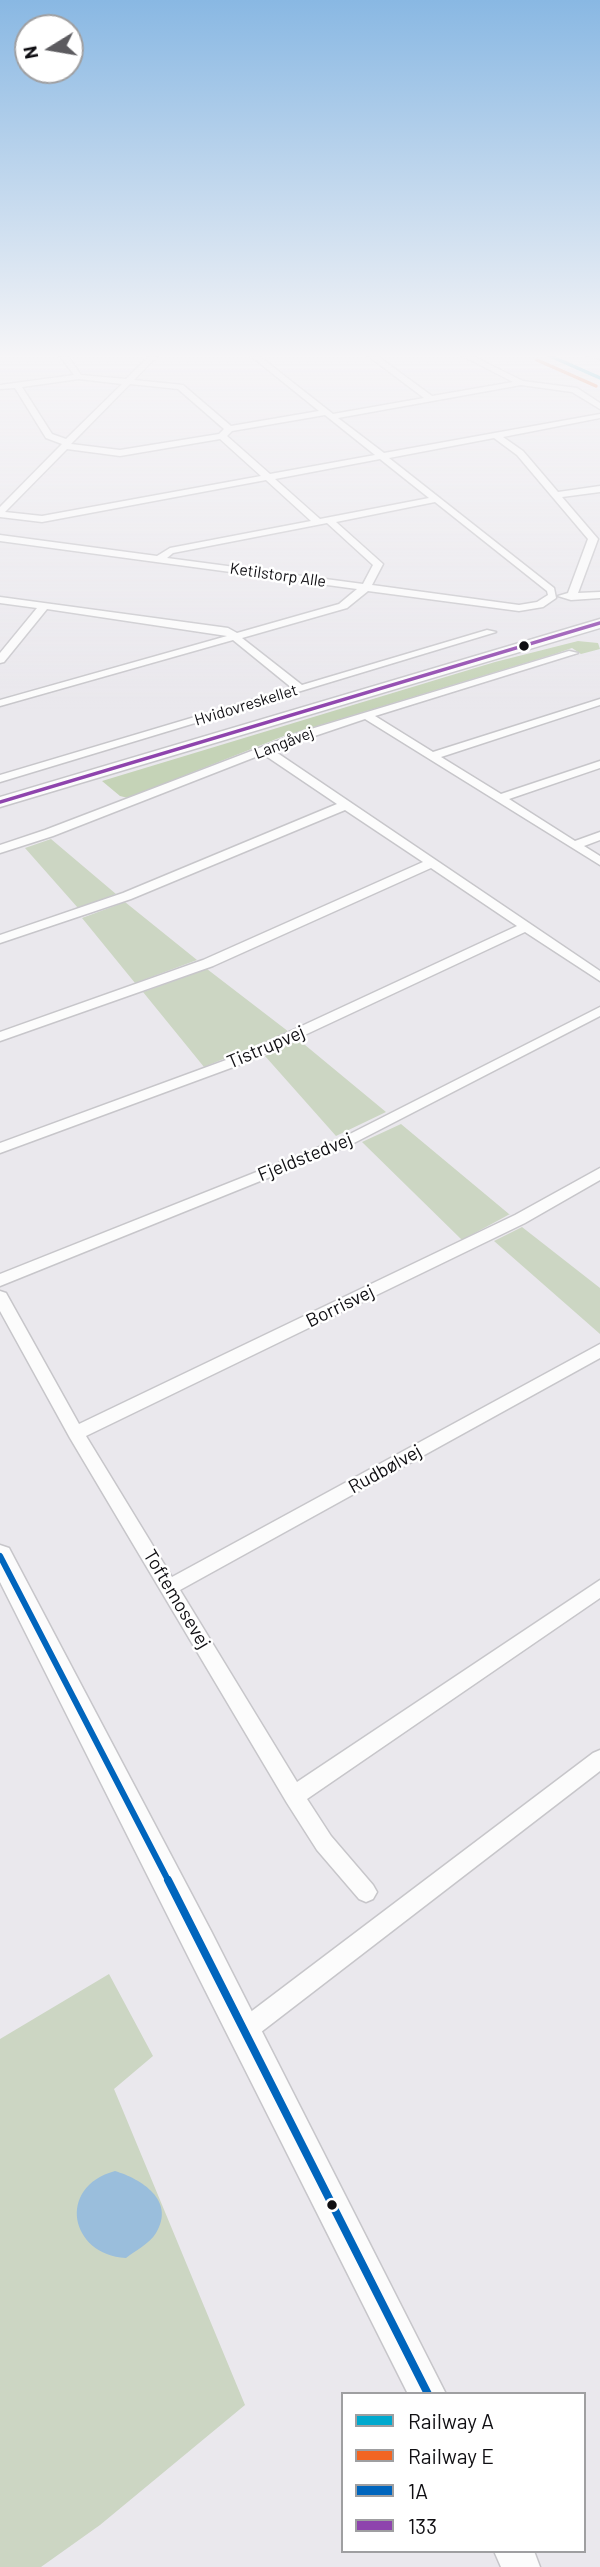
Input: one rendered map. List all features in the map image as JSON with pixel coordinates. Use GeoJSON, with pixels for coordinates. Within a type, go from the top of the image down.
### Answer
{"type":"FeatureCollection","features":[{"type":"Feature","properties":{"kind":"street"},"geometry":{"type":"LineString","coordinates":[[0,513],[40,472]]}},
{"type":"Feature","properties":{"kind":"street"},"geometry":{"type":"LineString","coordinates":[[263,472],[317,522]]}},
{"type":"Feature","properties":{"kind":"street"},"geometry":{"type":"LineString","coordinates":[[0,513],[42,519],[297,472]]}},
{"type":"Feature","properties":{"kind":"street"},"geometry":{"type":"LineString","coordinates":[[404,472],[551,590],[553,596],[600,595]]}},
{"type":"Feature","properties":{"kind":"street"},"geometry":{"type":"LineString","coordinates":[[536,472],[597,538],[571,597]]}},
{"type":"Feature","properties":{"kind":"street"},"geometry":{"type":"LineString","coordinates":[[556,495],[600,489]]}},
{"type":"Feature","properties":{"kind":"street"},"geometry":{"type":"LineString","coordinates":[[160,559],[170,551],[438,499]]}},
{"type":"Feature","properties":{"kind":"street"},"geometry":{"type":"LineString","coordinates":[[0,703],[344,606],[366,587],[378,564],[329,520]]}},
{"type":"Feature","properties":{"kind":"street","name":"Ketilstorp Alle"},"geometry":{"type":"LineString","coordinates":[[0,538],[519,608],[540,604],[553,596]]}},
{"type":"Feature","properties":{"kind":"street"},"geometry":{"type":"LineString","coordinates":[[0,600],[228,631],[300,689]]}},
{"type":"Feature","properties":{"kind":"street"},"geometry":{"type":"LineString","coordinates":[[0,660],[44,606]]}},
{"type":"Feature","properties":{"kind":"street"},"geometry":{"type":"LineString","coordinates":[[593,619],[600,638]]}},
{"type":"Feature","properties":{"kind":"street"},"geometry":{"type":"LineString","coordinates":[[0,791],[593,619]]}},
{"type":"Feature","properties":{"kind":"street"},"geometry":{"type":"LineString","coordinates":[[0,802],[593,619]]}},
{"type":"Feature","properties":{"kind":"street","name":"Hvidovreskellet"},"geometry":{"type":"LineString","coordinates":[[0,779],[491,632]]}},
{"type":"Feature","properties":{"kind":"street","name":"Langåvej"},"geometry":{"type":"LineString","coordinates":[[0,849],[366,715],[573,653]]}},
{"type":"Feature","properties":{"kind":"street"},"geometry":{"type":"LineString","coordinates":[[432,756],[600,702]]}},
{"type":"Feature","properties":{"kind":"street"},"geometry":{"type":"LineString","coordinates":[[366,715],[600,861]]}},
{"type":"Feature","properties":{"kind":"street"},"geometry":{"type":"LineString","coordinates":[[265,750],[600,977]]}},
{"type":"Feature","properties":{"kind":"street"},"geometry":{"type":"LineString","coordinates":[[500,798],[600,764]]}},
{"type":"Feature","properties":{"kind":"street"},"geometry":{"type":"LineString","coordinates":[[0,939],[127,896],[346,805]]}},
{"type":"Feature","properties":{"kind":"street"},"geometry":{"type":"LineString","coordinates":[[574,845],[600,836]]}},
{"type":"Feature","properties":{"kind":"street"},"geometry":{"type":"LineString","coordinates":[[0,1037],[208,963],[431,863]]}},
{"type":"Feature","properties":{"kind":"street","name":"Tistrupvej"},"geometry":{"type":"LineString","coordinates":[[0,1149],[242,1059],[524,927]]}},
{"type":"Feature","properties":{"kind":"street","name":"Fjeldstedvej"},"geometry":{"type":"LineString","coordinates":[[0,1280],[347,1141],[600,1011]]}},
{"type":"Feature","properties":{"kind":"street","name":"Borrisvej"},"geometry":{"type":"LineString","coordinates":[[76,1433],[520,1219],[600,1173]]}},
{"type":"Feature","properties":{"kind":"street","name":"Toftemosevej"},"geometry":{"type":"LineString","coordinates":[[0,1297],[76,1433],[294,1796],[324,1843],[366,1892]]}},
{"type":"Feature","properties":{"kind":"street","name":"Rudbølvej"},"geometry":{"type":"LineString","coordinates":[[170,1587],[600,1350]]}},
{"type":"Feature","properties":{"kind":"street"},"geometry":{"type":"LineString","coordinates":[[0,1556],[427,2392]]}},
{"type":"Feature","properties":{"kind":"street"},"geometry":{"type":"LineString","coordinates":[[294,1796],[600,1588]]}},
{"type":"Feature","properties":{"kind":"street"},"geometry":{"type":"LineString","coordinates":[[244,2031],[600,1759]]}},
{"type":"Feature","properties":{"kind":"green space"},"geometry":{"type":"Polygon","coordinates":[[[578,641],[598,643],[600,649],[581,654],[572,648],[284,736],[128,798],[120,796],[102,781],[495,662],[578,641]]]}},
{"type":"Feature","properties":{"kind":"green space"},"geometry":{"type":"Polygon","coordinates":[[[51,839],[116,894],[78,908],[25,848],[51,839]]]}},
{"type":"Feature","properties":{"kind":"green space"},"geometry":{"type":"Polygon","coordinates":[[[125,902],[197,960],[135,983],[82,918],[125,902]]]}},
{"type":"Feature","properties":{"kind":"green space"},"geometry":{"type":"Polygon","coordinates":[[[207,969],[289,1032],[204,1067],[143,992],[207,969]]]}},
{"type":"Feature","properties":{"kind":"green space"},"geometry":{"type":"Polygon","coordinates":[[[299,1040],[386,1112],[336,1136],[265,1056],[299,1040]]]}},
{"type":"Feature","properties":{"kind":"green space"},"geometry":{"type":"Polygon","coordinates":[[[401,1124],[510,1214],[462,1240],[362,1142],[401,1124]]]}},
{"type":"Feature","properties":{"kind":"green space"},"geometry":{"type":"Polygon","coordinates":[[[522,1227],[600,1288],[600,1334],[494,1241],[522,1227]]]}},
{"type":"Feature","properties":{"kind":"green space"},"geometry":{"type":"Polygon","coordinates":[[[109,1974],[153,2056],[114,2089],[245,2405],[100,2525],[41,2567],[0,2567],[0,2039],[109,1974]]]}},
{"type":"Feature","properties":{"kind":"water"},"geometry":{"type":"Polygon","coordinates":[[[115,2171],[145,2185],[159,2201],[162,2211],[161,2221],[153,2237],[126,2258],[107,2254],[92,2245],[82,2233],[77,2219],[78,2205],[84,2191],[96,2179],[115,2171]]]}},
{"type":"Feature","properties":{"kind":"transit line","name":"133"},"geometry":{"type":"LineString","coordinates":[[0,802],[600,623]]}},
{"type":"Feature","properties":{"kind":"transit line","name":"1A"},"geometry":{"type":"LineString","coordinates":[[0,1556],[200,1942],[427,2392]]}}]}
